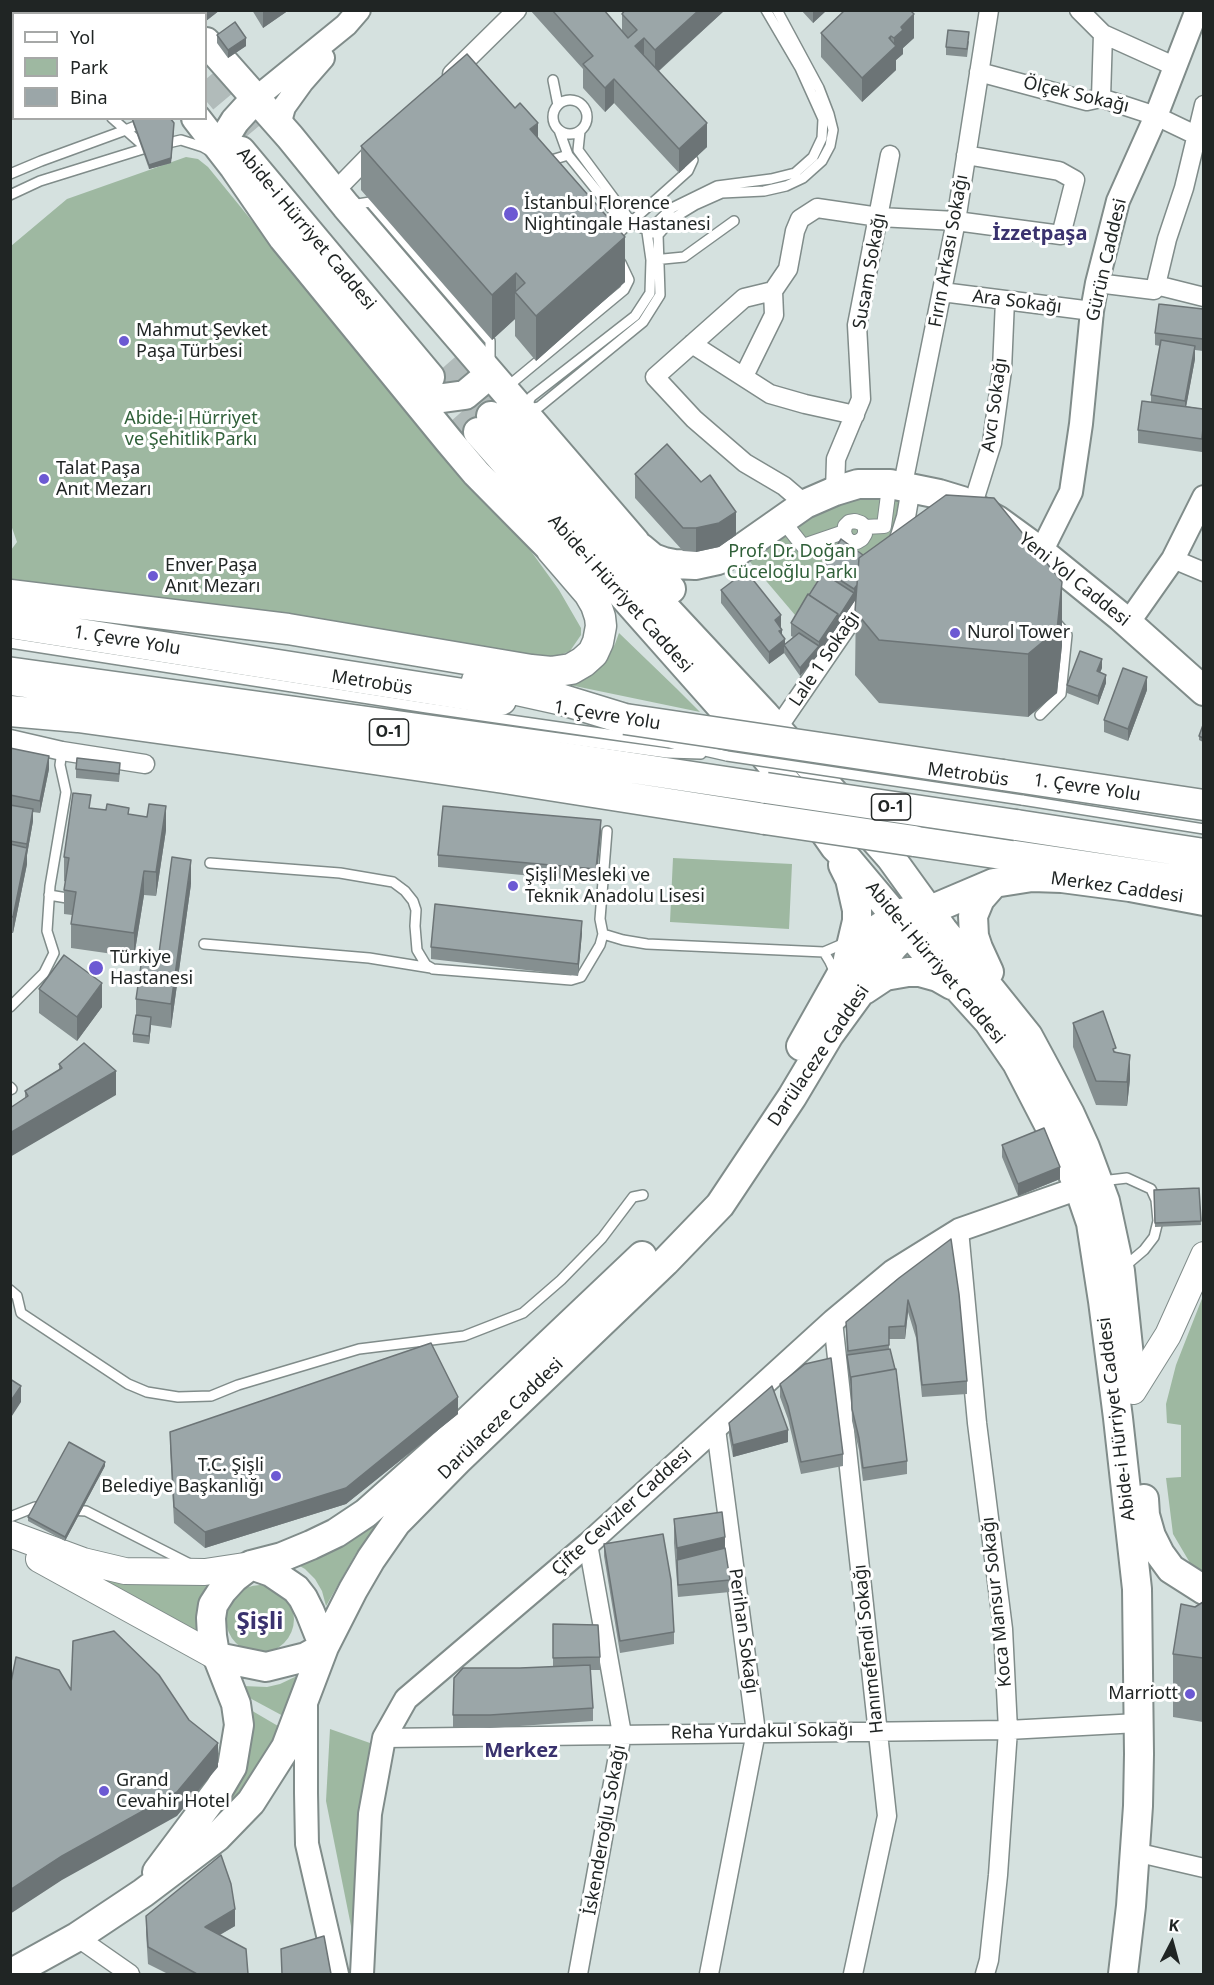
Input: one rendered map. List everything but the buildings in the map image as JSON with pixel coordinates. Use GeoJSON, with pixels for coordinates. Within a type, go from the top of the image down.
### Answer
{"type":"FeatureCollection","features":[{"type":"Feature","properties":{"kind":"highway"},"geometry":{"type":"LineString","coordinates":[[10,595],[277,627],[551,672],[571,669],[593,653],[601,626],[596,605],[589,593],[552,550]]}},
{"type":"Feature","properties":{"kind":"highway"},"geometry":{"type":"LineString","coordinates":[[10,599],[473,680],[562,700],[626,719]]}},
{"type":"Feature","properties":{"kind":"highway","name":"1. Çevre Yolu"},"geometry":{"type":"LineString","coordinates":[[10,623],[360,679],[1203,805]]}},
{"type":"Feature","properties":{"kind":"highway","name":"O-1"},"geometry":{"type":"LineString","coordinates":[[10,680],[386,731],[766,788],[1019,812],[1203,854]]}},
{"type":"Feature","properties":{"kind":"highway"},"geometry":{"type":"LineString","coordinates":[[10,702],[78,717]]}},
{"type":"Feature","properties":{"kind":"highway"},"geometry":{"type":"LineString","coordinates":[[10,711],[78,717],[482,775],[1203,884]]}},
{"type":"Feature","properties":{"kind":"main road"},"geometry":{"type":"LineString","coordinates":[[207,43],[255,99],[268,133],[340,199],[635,542],[649,563],[753,690],[771,722]]}},
{"type":"Feature","properties":{"kind":"main road"},"geometry":{"type":"LineString","coordinates":[[226,149],[255,99]]}},
{"type":"Feature","properties":{"kind":"main road","name":"Abide-i Hürriyet Caddesi"},"geometry":{"type":"LineString","coordinates":[[207,110],[226,149]]}},
{"type":"Feature","properties":{"kind":"main road"},"geometry":{"type":"LineString","coordinates":[[198,120],[226,149],[283,238],[432,381],[454,392],[466,366],[463,341]]}},
{"type":"Feature","properties":{"kind":"main road","name":"Abide-i Hürriyet Caddesi"},"geometry":{"type":"LineString","coordinates":[[268,133],[432,381]]}},
{"type":"Feature","properties":{"kind":"main road"},"geometry":{"type":"LineString","coordinates":[[432,381],[465,395],[497,381]]}},
{"type":"Feature","properties":{"kind":"main road"},"geometry":{"type":"LineString","coordinates":[[432,381],[476,473],[552,550],[579,571],[696,699],[764,755]]}},
{"type":"Feature","properties":{"kind":"main road"},"geometry":{"type":"LineString","coordinates":[[476,473],[468,453],[466,439],[466,426],[472,414],[487,402],[498,400],[510,402],[523,411]]}},
{"type":"Feature","properties":{"kind":"main road","name":"Abide-i Hürriyet Caddesi"},"geometry":{"type":"LineString","coordinates":[[1123,1974],[1135,1852],[1139,1754],[1137,1589],[1118,1418],[1091,1224],[1089,1184],[1074,1122],[1028,1036],[1008,1008],[928,911],[891,858],[771,722],[566,501],[484,424],[764,755],[812,814],[835,847],[988,1021],[1017,1063],[1065,1156],[1089,1184],[1105,1201],[1120,1271],[1145,1515],[1151,1536],[1171,1569],[1199,1585]]}},
{"type":"Feature","properties":{"kind":"main road","name":"Yeni Yol Caddesi"},"geometry":{"type":"LineString","coordinates":[[635,542],[653,558],[674,564],[694,564],[718,560],[738,550],[805,504],[858,484],[890,484],[899,492],[939,494],[997,520],[1041,552],[1128,623],[1203,691]]}},
{"type":"Feature","properties":{"kind":"main road"},"geometry":{"type":"LineString","coordinates":[[835,847],[850,879],[856,901],[857,921],[842,973],[885,976],[920,972],[938,977],[959,988]]}},
{"type":"Feature","properties":{"kind":"main road","name":"Merkez Caddesi"},"geometry":{"type":"LineString","coordinates":[[928,911],[994,883],[1032,877],[1062,878],[1130,887],[1203,901]]}},
{"type":"Feature","properties":{"kind":"main road"},"geometry":{"type":"LineString","coordinates":[[994,883],[980,899],[976,909],[974,936],[1008,1008]]}},
{"type":"Feature","properties":{"kind":"main road"},"geometry":{"type":"LineString","coordinates":[[894,915],[928,911]]}},
{"type":"Feature","properties":{"kind":"main road","name":"Darülaceze Caddesi"},"geometry":{"type":"LineString","coordinates":[[10,1534],[62,1555],[105,1568],[153,1573],[206,1572],[251,1565],[282,1557],[336,1533],[366,1514],[447,1441],[661,1239],[700,1199],[730,1160],[809,1033],[842,973],[893,947],[894,915],[928,911]]}},
{"type":"Feature","properties":{"kind":"main road","name":"Darülaceze Caddesi"},"geometry":{"type":"LineString","coordinates":[[324,1647],[359,1580],[396,1523],[665,1262],[720,1205],[792,1097],[829,1035],[842,973]]}},
{"type":"Feature","properties":{"kind":"main road"},"geometry":{"type":"LineString","coordinates":[[1118,1418],[1168,1335],[1203,1255]]}},
{"type":"Feature","properties":{"kind":"main road"},"geometry":{"type":"LineString","coordinates":[[1127,1330],[1142,1337],[1168,1335]]}},
{"type":"Feature","properties":{"kind":"main road"},"geometry":{"type":"LineString","coordinates":[[10,1542],[217,1657],[266,1668],[306,1657],[324,1647]]}},
{"type":"Feature","properties":{"kind":"main road"},"geometry":{"type":"LineString","coordinates":[[19,1972],[143,1893],[217,1837],[251,1802],[286,1747],[324,1647],[303,1598],[296,1589],[271,1572],[251,1565],[228,1585],[213,1605],[212,1636],[217,1657],[236,1704],[239,1725],[232,1767],[219,1790],[182,1836],[143,1893]]}},
{"type":"Feature","properties":{"kind":"main road"},"geometry":{"type":"LineString","coordinates":[[1137,1589],[1150,1580],[1160,1578],[1199,1585]]}},
{"type":"Feature","properties":{"kind":"street"},"geometry":{"type":"LineString","coordinates":[[442,84],[462,72],[517,10]]}},
{"type":"Feature","properties":{"kind":"street","name":"Fırın Arkası Sokağı"},"geometry":{"type":"LineString","coordinates":[[899,492],[904,479],[956,221],[989,10]]}},
{"type":"Feature","properties":{"kind":"street"},"geometry":{"type":"LineString","coordinates":[[1079,10],[1103,34],[1174,66]]}},
{"type":"Feature","properties":{"kind":"street","name":"Gürün Caddesi"},"geometry":{"type":"LineString","coordinates":[[1041,552],[1071,492],[1081,424],[1092,311],[1118,201],[1156,116],[1197,10]]}},
{"type":"Feature","properties":{"kind":"street"},"geometry":{"type":"LineString","coordinates":[[255,99],[352,18]]}},
{"type":"Feature","properties":{"kind":"street"},"geometry":{"type":"LineString","coordinates":[[268,133],[302,82],[335,44],[352,18]]}},
{"type":"Feature","properties":{"kind":"street"},"geometry":{"type":"LineString","coordinates":[[1101,98],[1103,34]]}},
{"type":"Feature","properties":{"kind":"street","name":"Ölçek Sokağı"},"geometry":{"type":"LineString","coordinates":[[979,72],[1088,101],[1101,98],[1156,116],[1200,137]]}},
{"type":"Feature","properties":{"kind":"street"},"geometry":{"type":"LineString","coordinates":[[1097,284],[1154,290],[1167,239],[1200,137],[1203,105]]}},
{"type":"Feature","properties":{"kind":"street"},"geometry":{"type":"LineString","coordinates":[[340,199],[392,134]]}},
{"type":"Feature","properties":{"kind":"street"},"geometry":{"type":"LineString","coordinates":[[744,376],[774,315],[773,291],[788,268],[795,231],[800,219],[817,208],[879,217],[956,221],[1061,235],[1075,180],[1059,171],[966,155]]}},
{"type":"Feature","properties":{"kind":"street","name":"Susam Sokağı"},"geometry":{"type":"LineString","coordinates":[[835,491],[837,459],[844,436],[861,399],[857,325],[890,156]]}},
{"type":"Feature","properties":{"kind":"street"},"geometry":{"type":"LineString","coordinates":[[1156,285],[1203,297]]}},
{"type":"Feature","properties":{"kind":"street"},"geometry":{"type":"LineString","coordinates":[[773,291],[744,298],[655,377],[694,419],[746,463],[784,486],[805,504]]}},
{"type":"Feature","properties":{"kind":"street","name":"Ara Sokağı"},"geometry":{"type":"LineString","coordinates":[[942,292],[1092,311]]}},
{"type":"Feature","properties":{"kind":"street","name":"Avcı Sokağı"},"geometry":{"type":"LineString","coordinates":[[964,506],[992,443],[1002,370],[1005,300]]}},
{"type":"Feature","properties":{"kind":"street"},"geometry":{"type":"LineString","coordinates":[[692,344],[770,394],[855,415]]}},
{"type":"Feature","properties":{"kind":"street"},"geometry":{"type":"LineString","coordinates":[[788,527],[803,546],[844,532],[846,538],[851,542],[857,542],[865,534],[865,527],[884,525],[899,492]]}},
{"type":"Feature","properties":{"kind":"street"},"geometry":{"type":"LineString","coordinates":[[889,566],[906,518],[899,492]]}},
{"type":"Feature","properties":{"kind":"street"},"geometry":{"type":"LineString","coordinates":[[1128,623],[1173,559],[1203,496]]}},
{"type":"Feature","properties":{"kind":"street"},"geometry":{"type":"LineString","coordinates":[[1173,559],[1203,572]]}},
{"type":"Feature","properties":{"kind":"street","name":"Lale 1 Sokağı"},"geometry":{"type":"LineString","coordinates":[[771,722],[876,585]]}},
{"type":"Feature","properties":{"kind":"street"},"geometry":{"type":"LineString","coordinates":[[10,739],[61,758],[145,764]]}},
{"type":"Feature","properties":{"kind":"street","name":"Çifte Cevizler Caddesi"},"geometry":{"type":"LineString","coordinates":[[363,1974],[370,1814],[384,1738],[406,1699],[588,1544],[833,1321],[893,1271],[958,1230],[1089,1184]]}},
{"type":"Feature","properties":{"kind":"street","name":"Koca Mansur Sokağı"},"geometry":{"type":"LineString","coordinates":[[958,1230],[977,1423],[1003,1629],[1008,1730],[998,1875],[986,1974]]}},
{"type":"Feature","properties":{"kind":"street","name":"Hanımefendi Sokağı"},"geometry":{"type":"LineString","coordinates":[[833,1321],[887,1816],[853,1974]]}},
{"type":"Feature","properties":{"kind":"street","name":"Perihan Sokağı"},"geometry":{"type":"LineString","coordinates":[[709,1974],[756,1732],[716,1429]]}},
{"type":"Feature","properties":{"kind":"street","name":"İskenderoğlu Sokağı"},"geometry":{"type":"LineString","coordinates":[[578,1974],[622,1734],[588,1544]]}},
{"type":"Feature","properties":{"kind":"street"},"geometry":{"type":"LineString","coordinates":[[307,1693],[305,1736],[308,1844],[337,1974]]}},
{"type":"Feature","properties":{"kind":"street","name":"Reha Yurdakul Sokağı"},"geometry":{"type":"LineString","coordinates":[[384,1738],[1008,1730],[1138,1723]]}},
{"type":"Feature","properties":{"kind":"street"},"geometry":{"type":"LineString","coordinates":[[1135,1852],[1203,1868]]}},
{"type":"Feature","properties":{"kind":"street"},"geometry":{"type":"LineString","coordinates":[[77,1937],[130,1974]]}},
{"type":"Feature","properties":{"kind":"lane"},"geometry":{"type":"LineString","coordinates":[[647,232],[672,208],[717,186],[771,179],[795,173],[813,157],[822,138],[823,119],[800,68],[766,10]]}},
{"type":"Feature","properties":{"kind":"lane"},"geometry":{"type":"LineString","coordinates":[[523,411],[531,397],[635,316],[650,293],[658,235],[672,219],[695,205],[722,193],[764,191],[786,186],[803,178],[822,160],[830,146],[833,130],[829,114],[819,88],[777,10]]}},
{"type":"Feature","properties":{"kind":"lane"},"geometry":{"type":"LineString","coordinates":[[553,80],[558,105]]}},
{"type":"Feature","properties":{"kind":"lane"},"geometry":{"type":"LineString","coordinates":[[559,130],[569,134],[580,131],[587,123],[587,112],[584,107],[575,101],[563,102],[555,110],[554,121],[568,155],[618,217],[658,235]]}},
{"type":"Feature","properties":{"kind":"lane"},"geometry":{"type":"LineString","coordinates":[[114,120],[146,148]]}},
{"type":"Feature","properties":{"kind":"lane"},"geometry":{"type":"LineString","coordinates":[[10,174],[127,130],[145,120]]}},
{"type":"Feature","properties":{"kind":"lane"},"geometry":{"type":"LineString","coordinates":[[580,131],[578,150],[632,223]]}},
{"type":"Feature","properties":{"kind":"lane"},"geometry":{"type":"LineString","coordinates":[[10,195],[40,181],[146,148],[181,140],[203,147],[226,149]]}},
{"type":"Feature","properties":{"kind":"lane"},"geometry":{"type":"LineString","coordinates":[[536,154],[543,163],[568,155]]}},
{"type":"Feature","properties":{"kind":"lane"},"geometry":{"type":"LineString","coordinates":[[340,199],[370,202],[490,341],[497,381],[624,290],[629,280],[613,244],[621,231],[688,171],[693,160]]}},
{"type":"Feature","properties":{"kind":"lane"},"geometry":{"type":"LineString","coordinates":[[655,260],[684,257],[734,220]]}},
{"type":"Feature","properties":{"kind":"lane"},"geometry":{"type":"LineString","coordinates":[[647,232],[655,260]]}},
{"type":"Feature","properties":{"kind":"lane"},"geometry":{"type":"LineString","coordinates":[[1040,715],[1061,694],[1067,635],[1046,610]]}},
{"type":"Feature","properties":{"kind":"lane","name":"Metrobüs"},"geometry":{"type":"LineString","coordinates":[[10,643],[670,743],[1019,812],[1203,829]]}},
{"type":"Feature","properties":{"kind":"lane","name":"Metrobüs"},"geometry":{"type":"LineString","coordinates":[[10,662],[655,751],[727,756]]}},
{"type":"Feature","properties":{"kind":"lane"},"geometry":{"type":"LineString","coordinates":[[10,1007],[44,973],[54,953],[47,931],[50,895],[66,792],[61,758]]}},
{"type":"Feature","properties":{"kind":"lane"},"geometry":{"type":"LineString","coordinates":[[204,944],[369,958],[433,969],[571,980],[581,977],[600,945],[603,934],[600,919],[607,831]]}},
{"type":"Feature","properties":{"kind":"lane"},"geometry":{"type":"LineString","coordinates":[[210,862],[340,873],[393,882],[413,901],[416,910],[417,950],[426,964],[433,969]]}},
{"type":"Feature","properties":{"kind":"lane"},"geometry":{"type":"LineString","coordinates":[[50,895],[67,898]]}},
{"type":"Feature","properties":{"kind":"lane"},"geometry":{"type":"LineString","coordinates":[[603,934],[647,944],[842,973]]}},
{"type":"Feature","properties":{"kind":"lane"},"geometry":{"type":"LineString","coordinates":[[1089,1184],[1127,1178],[1151,1190],[1156,1200],[1158,1221],[1154,1237],[1144,1250],[1120,1271]]}},
{"type":"Feature","properties":{"kind":"lane"},"geometry":{"type":"LineString","coordinates":[[10,1290],[17,1296],[21,1312],[128,1383],[147,1392],[178,1397],[211,1396],[238,1385],[359,1349],[464,1336],[523,1313],[561,1280],[602,1238],[633,1197],[643,1195]]}},
{"type":"Feature","properties":{"kind":"lane"},"geometry":{"type":"LineString","coordinates":[[10,1517],[36,1507],[86,1511],[206,1572]]}},
{"type":"Feature","properties":{"kind":"green space","name":"Abide-i Hürriyet ve Şehitlik Parkı"},"geometry":{"type":"Polygon","coordinates":[[[186,157],[198,159],[208,167],[416,422],[520,536],[559,590],[581,628],[581,635],[570,651],[558,656],[532,656],[11,586],[11,550],[17,542],[11,525],[11,246],[67,199],[186,157]]]}},
{"type":"Feature","properties":{"kind":"green space","name":"Prof. Dr. Doğan Cüceloğlu Parkı"},"geometry":{"type":"Polygon","coordinates":[[[871,494],[905,497],[899,525],[874,574],[838,549],[795,615],[745,556],[798,520],[838,503],[871,494]]]}},
{"type":"Feature","properties":{"kind":"green space"},"geometry":{"type":"Polygon","coordinates":[[[619,633],[700,712],[565,684],[599,667],[608,657],[619,633]]]}},
{"type":"Feature","properties":{"kind":"green space"},"geometry":{"type":"Polygon","coordinates":[[[673,858],[792,864],[789,929],[670,922],[673,858]]]}},
{"type":"Feature","properties":{"kind":"green space"},"geometry":{"type":"Polygon","coordinates":[[[1203,1296],[1203,1573],[1193,1568],[1173,1534],[1166,1478],[1181,1477],[1181,1425],[1167,1423],[1166,1404],[1176,1365],[1203,1296]]]}},
{"type":"Feature","properties":{"kind":"green space"},"geometry":{"type":"Polygon","coordinates":[[[386,1511],[355,1555],[326,1606],[322,1591],[315,1579],[298,1565],[386,1511]]]}},
{"type":"Feature","properties":{"kind":"green space"},"geometry":{"type":"Polygon","coordinates":[[[103,1580],[159,1585],[207,1584],[198,1604],[197,1631],[103,1580]]]}},
{"type":"Feature","properties":{"kind":"green space"},"geometry":{"type":"Polygon","coordinates":[[[260,1585],[273,1588],[284,1595],[291,1606],[294,1619],[291,1632],[284,1643],[273,1650],[260,1653],[247,1650],[236,1643],[229,1632],[226,1619],[229,1606],[236,1595],[247,1588],[260,1585]]]}},
{"type":"Feature","properties":{"kind":"green space"},"geometry":{"type":"Polygon","coordinates":[[[297,1676],[285,1717],[246,1696],[243,1686],[267,1687],[297,1676]]]}},
{"type":"Feature","properties":{"kind":"green space"},"geometry":{"type":"Polygon","coordinates":[[[249,1709],[278,1726],[273,1743],[236,1798],[216,1821],[212,1816],[249,1709]]]}},
{"type":"Feature","properties":{"kind":"green space"},"geometry":{"type":"Polygon","coordinates":[[[330,1729],[370,1743],[354,1941],[326,1801],[330,1729]]]}},
{"type":"Feature","properties":{"kind":"tunnel"},"geometry":{"type":"LineString","coordinates":[[207,80],[258,141]]}},
{"type":"Feature","properties":{"kind":"tunnel"},"geometry":{"type":"LineString","coordinates":[[446,365],[491,416]]}},
{"type":"Feature","properties":{"kind":"tunnel"},"geometry":{"type":"LineString","coordinates":[[433,381],[478,432]]}},
{"type":"Feature","properties":{"kind":"place","name":"İstanbul Florence Nightingale Hastanesi"},"geometry":{"type":"Point","coordinates":[511,214]}},
{"type":"Feature","properties":{"kind":"place","name":"Mahmut Şevket Paşa Türbesi"},"geometry":{"type":"Point","coordinates":[124,341]}},
{"type":"Feature","properties":{"kind":"place","name":"Talat Paşa Anıt Mezarı"},"geometry":{"type":"Point","coordinates":[44,479]}},
{"type":"Feature","properties":{"kind":"place","name":"Enver Paşa Anıt Mezarı"},"geometry":{"type":"Point","coordinates":[153,576]}},
{"type":"Feature","properties":{"kind":"place","name":"Nurol Tower"},"geometry":{"type":"Point","coordinates":[955,633]}},
{"type":"Feature","properties":{"kind":"place","name":"Şişli Mesleki ve Teknik Anadolu Lisesi"},"geometry":{"type":"Point","coordinates":[513,886]}},
{"type":"Feature","properties":{"kind":"place","name":"Türkiye Hastanesi"},"geometry":{"type":"Point","coordinates":[96,968]}},
{"type":"Feature","properties":{"kind":"place","name":"T.C. Şişli Belediye Başkanlığı"},"geometry":{"type":"Point","coordinates":[276,1476]}},
{"type":"Feature","properties":{"kind":"place","name":"Marriott"},"geometry":{"type":"Point","coordinates":[1190,1694]}},
{"type":"Feature","properties":{"kind":"place","name":"Grand Cevahir Hotel"},"geometry":{"type":"Point","coordinates":[104,1791]}},
{"type":"Feature","properties":{"kind":"district","name":"İzzetpaşa"},"geometry":{"type":"Point","coordinates":[1040,234]}},
{"type":"Feature","properties":{"kind":"district","name":"Şişli"},"geometry":{"type":"Point","coordinates":[260,1622]}},
{"type":"Feature","properties":{"kind":"district","name":"Merkez"},"geometry":{"type":"Point","coordinates":[521,1751]}}]}
